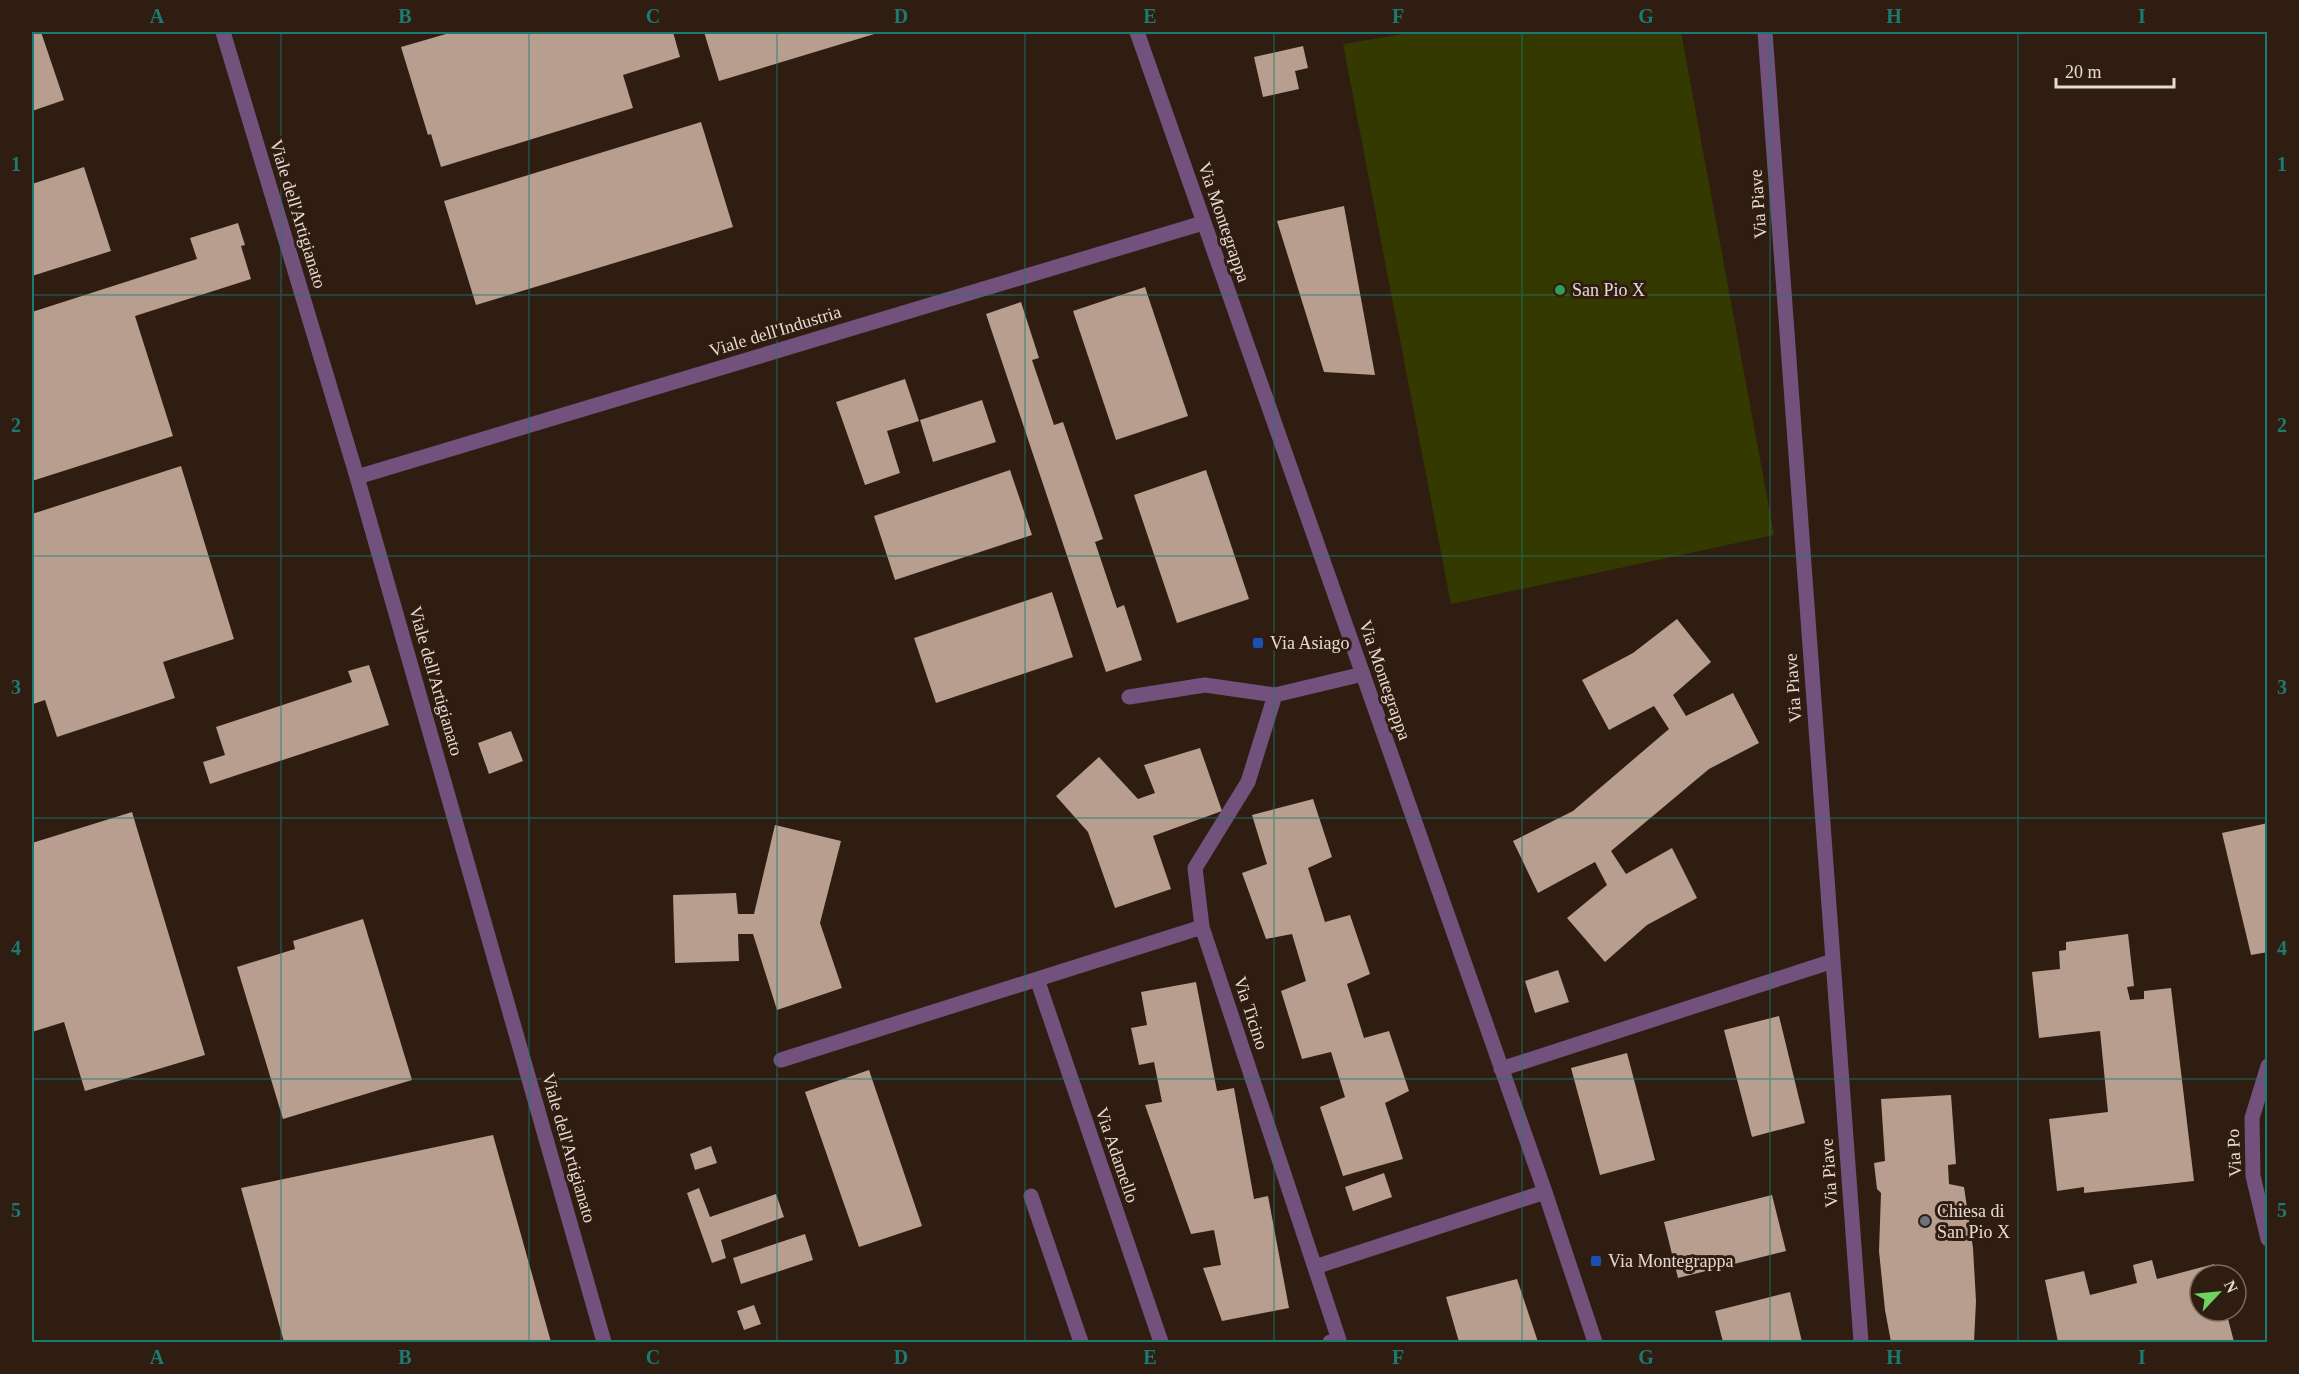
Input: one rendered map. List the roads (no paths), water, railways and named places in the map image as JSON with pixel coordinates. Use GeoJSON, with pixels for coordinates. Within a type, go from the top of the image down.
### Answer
{"type":"FeatureCollection","features":[{"type":"Feature","properties":{"kind":"street","name":"Viale dell'Artigianato"},"geometry":{"type":"LineString","coordinates":[[223,32],[357,477],[604,1342]]}},
{"type":"Feature","properties":{"kind":"street","name":"Via Montegrappa"},"geometry":{"type":"LineString","coordinates":[[1137,32],[1545,1192],[1595,1342]]}},
{"type":"Feature","properties":{"kind":"street","name":"Via Piave"},"geometry":{"type":"LineString","coordinates":[[1765,32],[1861,1342]]}},
{"type":"Feature","properties":{"kind":"street","name":"Viale dell'Industria"},"geometry":{"type":"LineString","coordinates":[[357,477],[1203,223]]}},
{"type":"Feature","properties":{"kind":"street"},"geometry":{"type":"LineString","coordinates":[[1130,697],[1206,686],[1275,695],[1363,674]]}},
{"type":"Feature","properties":{"kind":"street","name":"Via Ticino"},"geometry":{"type":"LineString","coordinates":[[1275,695],[1248,782],[1195,868],[1202,927],[1339,1340],[1330,1342]]}},
{"type":"Feature","properties":{"kind":"street"},"geometry":{"type":"LineString","coordinates":[[780,1060],[1202,927]]}},
{"type":"Feature","properties":{"kind":"street"},"geometry":{"type":"LineString","coordinates":[[1501,1069],[1833,961]]}},
{"type":"Feature","properties":{"kind":"street","name":"Via Adamello"},"geometry":{"type":"LineString","coordinates":[[1037,979],[1161,1342]]}},
{"type":"Feature","properties":{"kind":"street","name":"Via Po"},"geometry":{"type":"LineString","coordinates":[[2268,1066],[2252,1118],[2253,1176],[2268,1239]]}},
{"type":"Feature","properties":{"kind":"street"},"geometry":{"type":"LineString","coordinates":[[1315,1267],[1545,1192]]}},
{"type":"Feature","properties":{"kind":"street"},"geometry":{"type":"LineString","coordinates":[[1031,1196],[1081,1342]]}},
{"type":"Feature","properties":{"kind":"place","name":"San Pio X"},"geometry":{"type":"Point","coordinates":[1560,290]}},
{"type":"Feature","properties":{"kind":"place","name":"Via Asiago"},"geometry":{"type":"Point","coordinates":[1258,643]}},
{"type":"Feature","properties":{"kind":"place","name":"Chiesa di San Pio X"},"geometry":{"type":"Point","coordinates":[1925,1221]}},
{"type":"Feature","properties":{"kind":"place","name":"Via Montegrappa"},"geometry":{"type":"Point","coordinates":[1596,1261]}}]}
